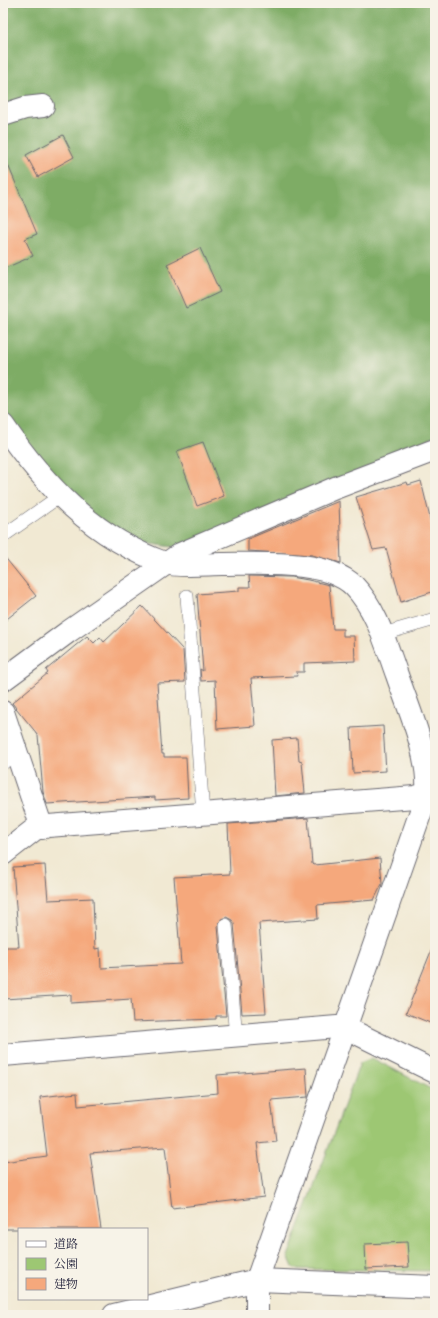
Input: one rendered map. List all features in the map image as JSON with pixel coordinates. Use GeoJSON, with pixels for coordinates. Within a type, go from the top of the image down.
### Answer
{"type":"FeatureCollection","features":[{"type":"Feature","properties":{"kind":"street"},"geometry":{"type":"LineString","coordinates":[[3,115],[25,108],[43,106]]}},
{"type":"Feature","properties":{"kind":"street"},"geometry":{"type":"LineString","coordinates":[[3,425],[23,454],[60,496],[96,528],[133,549],[167,563],[291,564],[318,569],[341,576],[354,586],[376,619],[383,634],[416,733],[431,794],[257,1280],[257,1315]]}},
{"type":"Feature","properties":{"kind":"street"},"geometry":{"type":"LineString","coordinates":[[3,680],[68,632],[180,554],[335,488],[435,450]]}},
{"type":"Feature","properties":{"kind":"street"},"geometry":{"type":"LineString","coordinates":[[3,712],[9,757],[42,828]]}},
{"type":"Feature","properties":{"kind":"street"},"geometry":{"type":"LineString","coordinates":[[3,854],[35,829],[42,828],[415,797],[431,794]]}},
{"type":"Feature","properties":{"kind":"street"},"geometry":{"type":"LineString","coordinates":[[3,1055],[236,1037],[337,1027],[346,1028],[435,1072]]}},
{"type":"Feature","properties":{"kind":"street"},"geometry":{"type":"LineString","coordinates":[[114,1315],[257,1280],[435,1287]]}},
{"type":"Feature","properties":{"kind":"lane"},"geometry":{"type":"LineString","coordinates":[[3,536],[60,496]]}},
{"type":"Feature","properties":{"kind":"lane"},"geometry":{"type":"LineString","coordinates":[[187,596],[203,814]]}},
{"type":"Feature","properties":{"kind":"lane"},"geometry":{"type":"LineString","coordinates":[[383,634],[435,619]]}},
{"type":"Feature","properties":{"kind":"lane"},"geometry":{"type":"LineString","coordinates":[[226,925],[236,1037]]}},
{"type":"Feature","properties":{"kind":"green space"},"geometry":{"type":"Polygon","coordinates":[[[3,3],[435,3],[435,436],[188,549],[119,540],[38,466],[3,410],[3,3]]]}},
{"type":"Feature","properties":{"kind":"green space"},"geometry":{"type":"Polygon","coordinates":[[[372,1058],[435,1091],[435,1271],[294,1269],[288,1256],[360,1063],[372,1058]]]}},
{"type":"Feature","properties":{"kind":"building"},"geometry":{"type":"Polygon","coordinates":[[[63,135],[74,157],[38,177],[26,155],[63,135]]]}},
{"type":"Feature","properties":{"kind":"building"},"geometry":{"type":"Polygon","coordinates":[[[3,153],[37,234],[25,239],[33,256],[3,269],[3,153]]]}},
{"type":"Feature","properties":{"kind":"building"},"geometry":{"type":"Polygon","coordinates":[[[200,248],[220,292],[186,308],[167,264],[200,248]]]}},
{"type":"Feature","properties":{"kind":"building"},"geometry":{"type":"Polygon","coordinates":[[[203,442],[224,496],[197,506],[177,451],[203,442]]]}},
{"type":"Feature","properties":{"kind":"building"},"geometry":{"type":"Polygon","coordinates":[[[421,481],[430,518],[435,553],[435,591],[401,602],[386,548],[373,550],[356,497],[407,482],[408,485],[421,481]]]}},
{"type":"Feature","properties":{"kind":"building"},"geometry":{"type":"Polygon","coordinates":[[[339,501],[341,563],[312,555],[248,551],[248,539],[339,501]]]}},
{"type":"Feature","properties":{"kind":"building"},"geometry":{"type":"Polygon","coordinates":[[[3,555],[36,596],[3,622],[3,555]]]}},
{"type":"Feature","properties":{"kind":"building"},"geometry":{"type":"Polygon","coordinates":[[[249,576],[291,577],[329,585],[333,629],[343,629],[343,636],[354,636],[355,661],[304,663],[304,672],[296,672],[297,676],[251,678],[255,726],[217,729],[215,680],[201,681],[200,669],[203,671],[197,594],[239,591],[239,587],[250,587],[249,576]]]}},
{"type":"Feature","properties":{"kind":"building"},"geometry":{"type":"Polygon","coordinates":[[[142,606],[183,650],[185,682],[157,683],[162,754],[164,754],[164,757],[186,757],[188,798],[155,800],[155,797],[47,804],[43,792],[38,735],[12,703],[48,673],[46,670],[87,636],[94,643],[100,637],[104,642],[142,606]]]}},
{"type":"Feature","properties":{"kind":"building"},"geometry":{"type":"Polygon","coordinates":[[[383,726],[386,771],[353,773],[351,728],[383,726]]]}},
{"type":"Feature","properties":{"kind":"building"},"geometry":{"type":"Polygon","coordinates":[[[297,738],[299,761],[302,762],[305,793],[275,796],[272,740],[297,738]]]}},
{"type":"Feature","properties":{"kind":"building"},"geometry":{"type":"Polygon","coordinates":[[[308,818],[312,864],[315,865],[380,858],[382,884],[374,900],[317,905],[318,919],[259,923],[266,1013],[242,1014],[234,924],[232,920],[226,917],[221,919],[218,926],[226,1016],[216,1016],[216,1019],[133,1022],[131,999],[71,1003],[71,995],[3,999],[3,947],[19,947],[13,867],[45,865],[48,900],[93,898],[95,949],[100,948],[101,968],[181,964],[174,877],[230,874],[228,824],[308,818]]]}},
{"type":"Feature","properties":{"kind":"building"},"geometry":{"type":"Polygon","coordinates":[[[435,944],[435,1025],[406,1013],[435,944]]]}},
{"type":"Feature","properties":{"kind":"building"},"geometry":{"type":"Polygon","coordinates":[[[306,1068],[308,1097],[271,1100],[276,1141],[257,1143],[264,1197],[172,1208],[165,1147],[90,1153],[101,1228],[3,1229],[3,1162],[47,1156],[40,1097],[77,1093],[78,1106],[218,1093],[217,1075],[306,1068]]]}},
{"type":"Feature","properties":{"kind":"building"},"geometry":{"type":"Polygon","coordinates":[[[407,1242],[409,1267],[366,1269],[365,1244],[407,1242]]]}}]}
